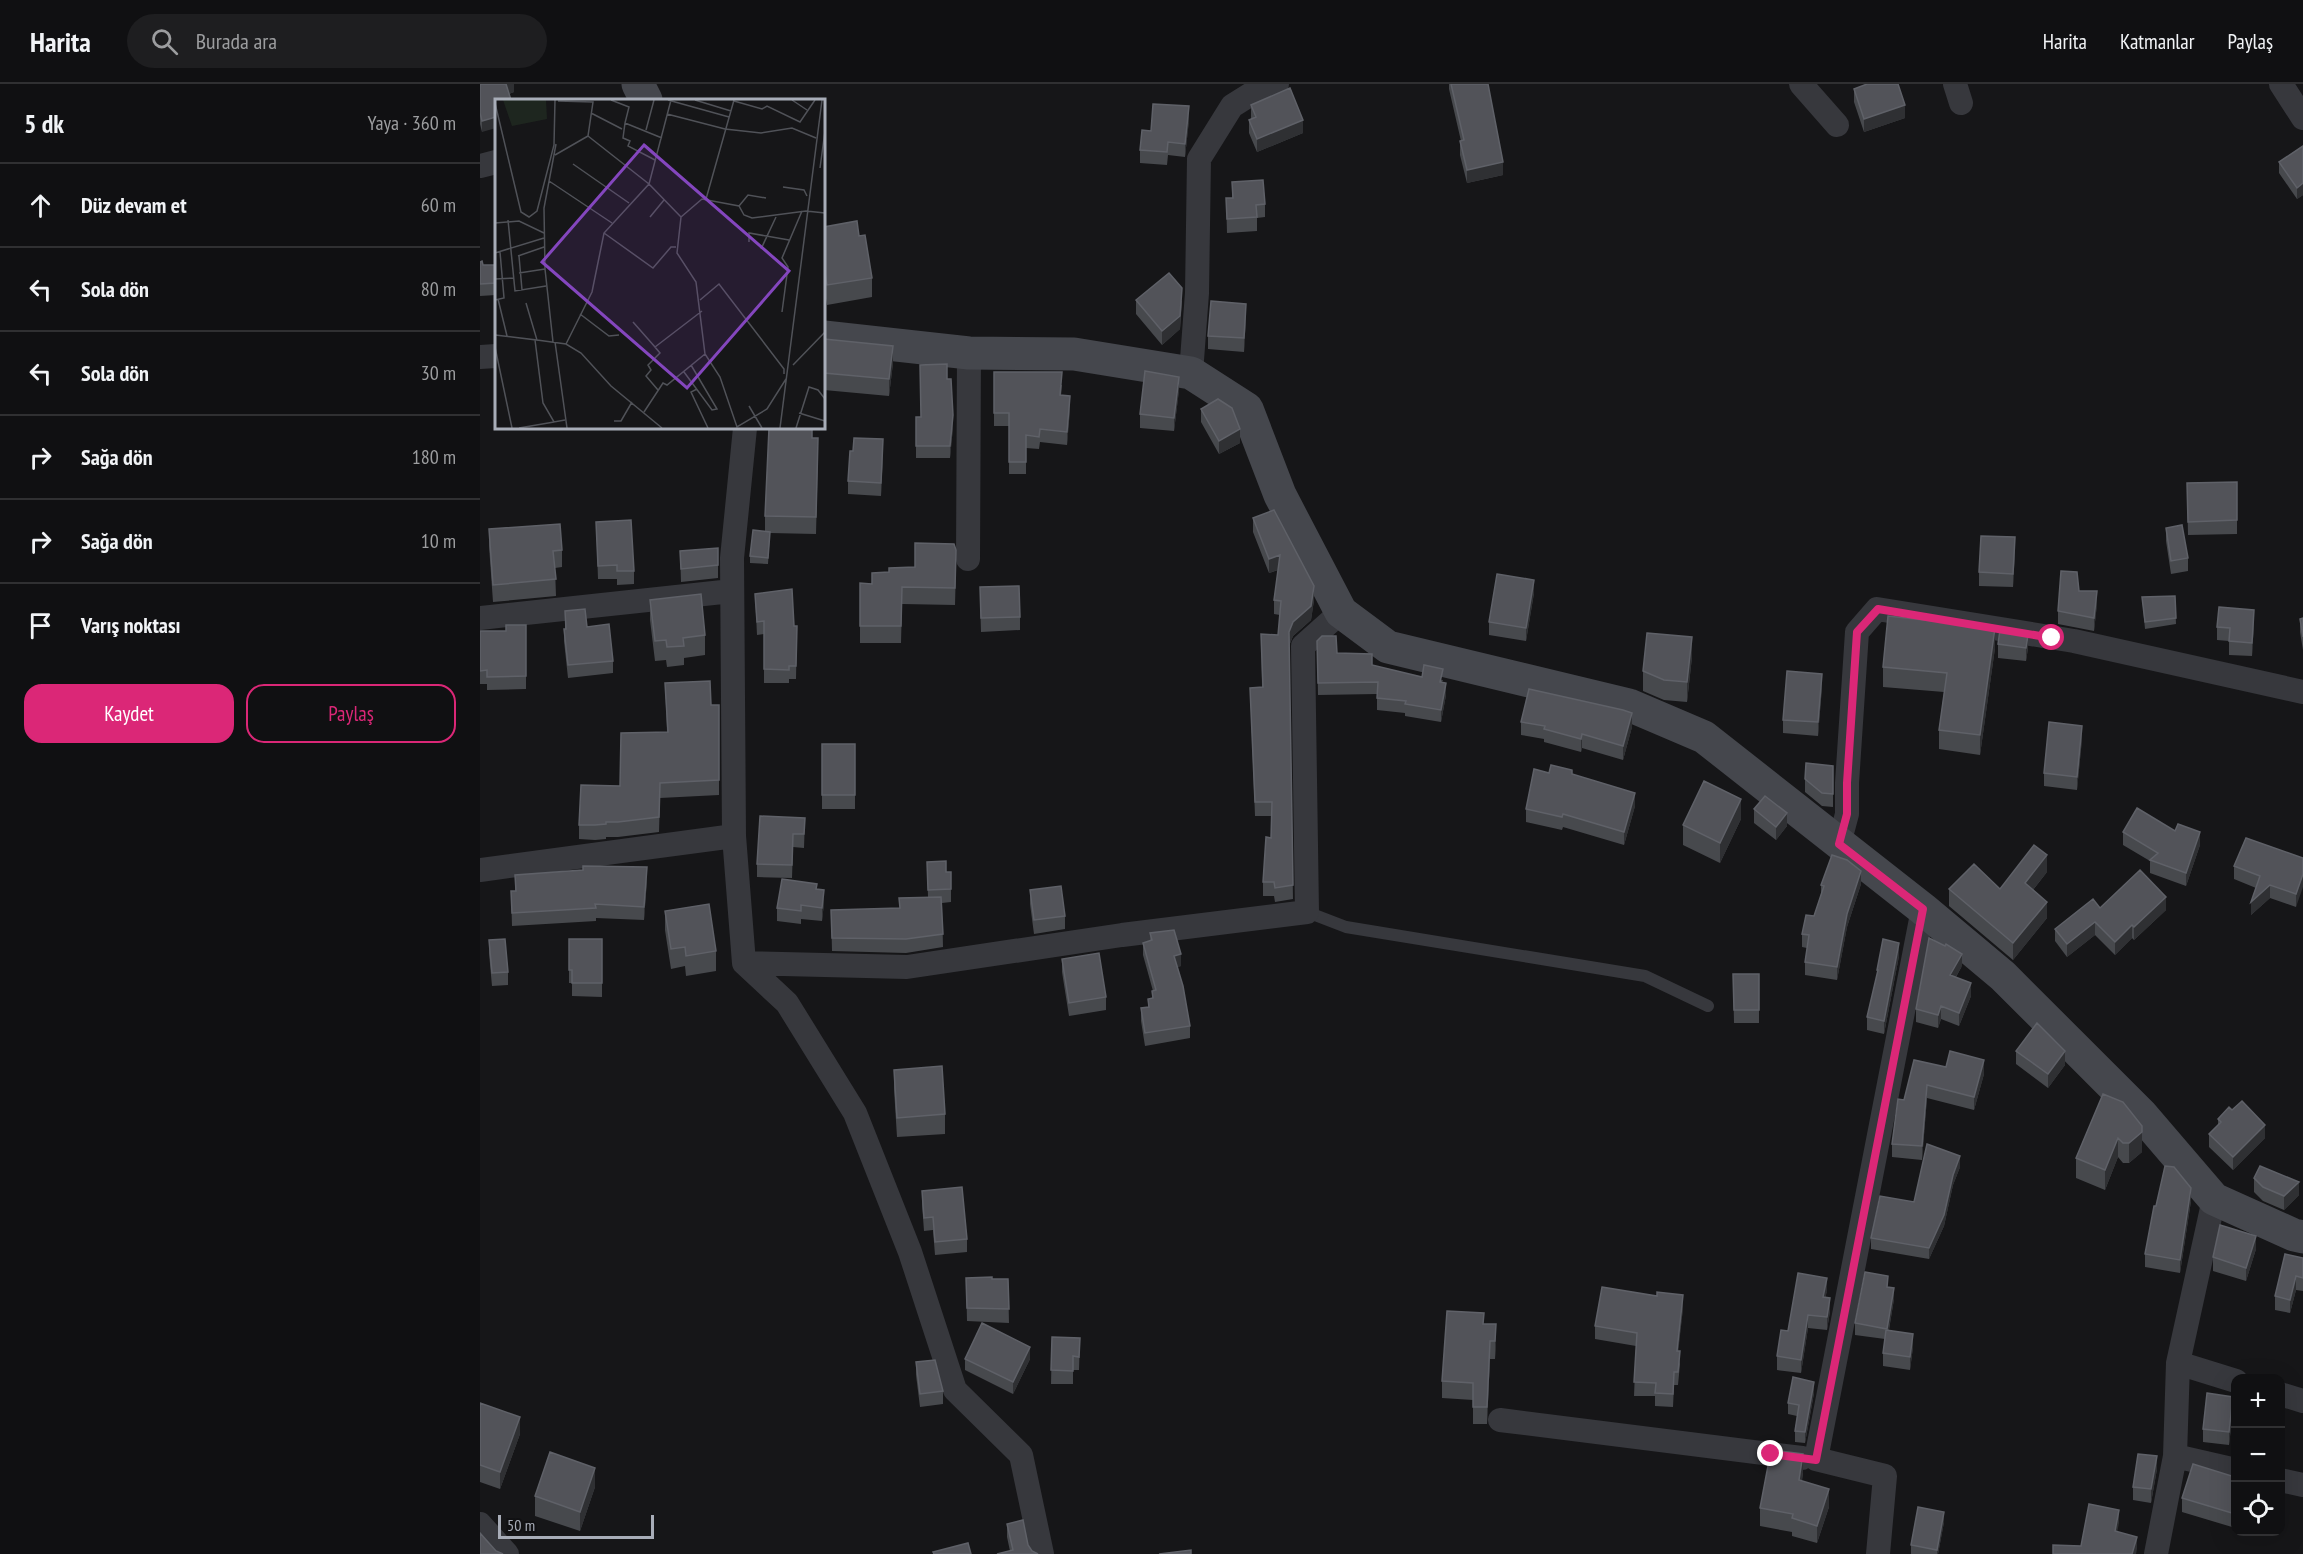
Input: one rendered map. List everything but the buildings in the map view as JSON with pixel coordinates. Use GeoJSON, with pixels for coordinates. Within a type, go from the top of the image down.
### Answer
{"type":"FeatureCollection","features":[{"type":"Feature","properties":{"kind":"street"},"geometry":{"type":"LineString","coordinates":[[638,84],[646,99]]}},
{"type":"Feature","properties":{"kind":"street"},"geometry":{"type":"LineString","coordinates":[[1801,84],[1837,125]]}},
{"type":"Feature","properties":{"kind":"street"},"geometry":{"type":"LineString","coordinates":[[2281,84],[2303,118]]}},
{"type":"Feature","properties":{"kind":"street"},"geometry":{"type":"LineString","coordinates":[[1191,373],[1197,293],[1199,159],[1232,106],[1265,86]]}},
{"type":"Feature","properties":{"kind":"street"},"geometry":{"type":"LineString","coordinates":[[480,166],[495,162]]}},
{"type":"Feature","properties":{"kind":"street"},"geometry":{"type":"LineString","coordinates":[[825,337],[969,353],[1074,354],[1191,373],[1247,409],[1280,495],[1341,612],[1388,647],[1629,705],[1704,737],[1923,909],[2019,991],[2142,1115],[2214,1199],[2303,1237]]}},
{"type":"Feature","properties":{"kind":"street"},"geometry":{"type":"LineString","coordinates":[[968,559],[969,353]]}},
{"type":"Feature","properties":{"kind":"street"},"geometry":{"type":"LineString","coordinates":[[480,357],[495,356]]}},
{"type":"Feature","properties":{"kind":"street"},"geometry":{"type":"LineString","coordinates":[[746,429],[732,558],[734,836],[744,963],[786,1003],[855,1113],[910,1252],[956,1390],[1022,1455],[1042,1554]]}},
{"type":"Feature","properties":{"kind":"street"},"geometry":{"type":"LineString","coordinates":[[480,618],[732,591]]}},
{"type":"Feature","properties":{"kind":"street"},"geometry":{"type":"LineString","coordinates":[[1839,844],[1847,814],[1857,632],[1878,609],[2074,641],[2303,692]]}},
{"type":"Feature","properties":{"kind":"street"},"geometry":{"type":"LineString","coordinates":[[744,963],[907,967],[1122,935],[1307,912],[1303,646],[1341,612]]}},
{"type":"Feature","properties":{"kind":"street"},"geometry":{"type":"LineString","coordinates":[[480,870],[734,836]]}},
{"type":"Feature","properties":{"kind":"street"},"geometry":{"type":"LineString","coordinates":[[1816,1460],[1923,909]]}},
{"type":"Feature","properties":{"kind":"street"},"geometry":{"type":"LineString","coordinates":[[2156,1554],[2175,1456],[2178,1363],[2214,1199]]}},
{"type":"Feature","properties":{"kind":"street"},"geometry":{"type":"LineString","coordinates":[[2178,1363],[2231,1380]]}},
{"type":"Feature","properties":{"kind":"street"},"geometry":{"type":"LineString","coordinates":[[2285,1396],[2303,1401]]}},
{"type":"Feature","properties":{"kind":"street"},"geometry":{"type":"LineString","coordinates":[[1500,1420],[1816,1460],[1885,1476],[1878,1554]]}},
{"type":"Feature","properties":{"kind":"street"},"geometry":{"type":"LineString","coordinates":[[2175,1456],[2231,1469]]}},
{"type":"Feature","properties":{"kind":"street"},"geometry":{"type":"LineString","coordinates":[[2285,1481],[2303,1485]]}},
{"type":"Feature","properties":{"kind":"street"},"geometry":{"type":"LineString","coordinates":[[480,1524],[507,1554]]}},
{"type":"Feature","properties":{"kind":"lane"},"geometry":{"type":"LineString","coordinates":[[1307,912],[1346,927],[1645,976],[1708,1006]]}},
{"type":"Feature","properties":{"kind":"route"},"geometry":{"type":"LineString","coordinates":[[1771,1454],[1816,1460],[1923,909],[1839,844],[1847,814],[1857,632],[1878,609],[2052,638]]}}]}
